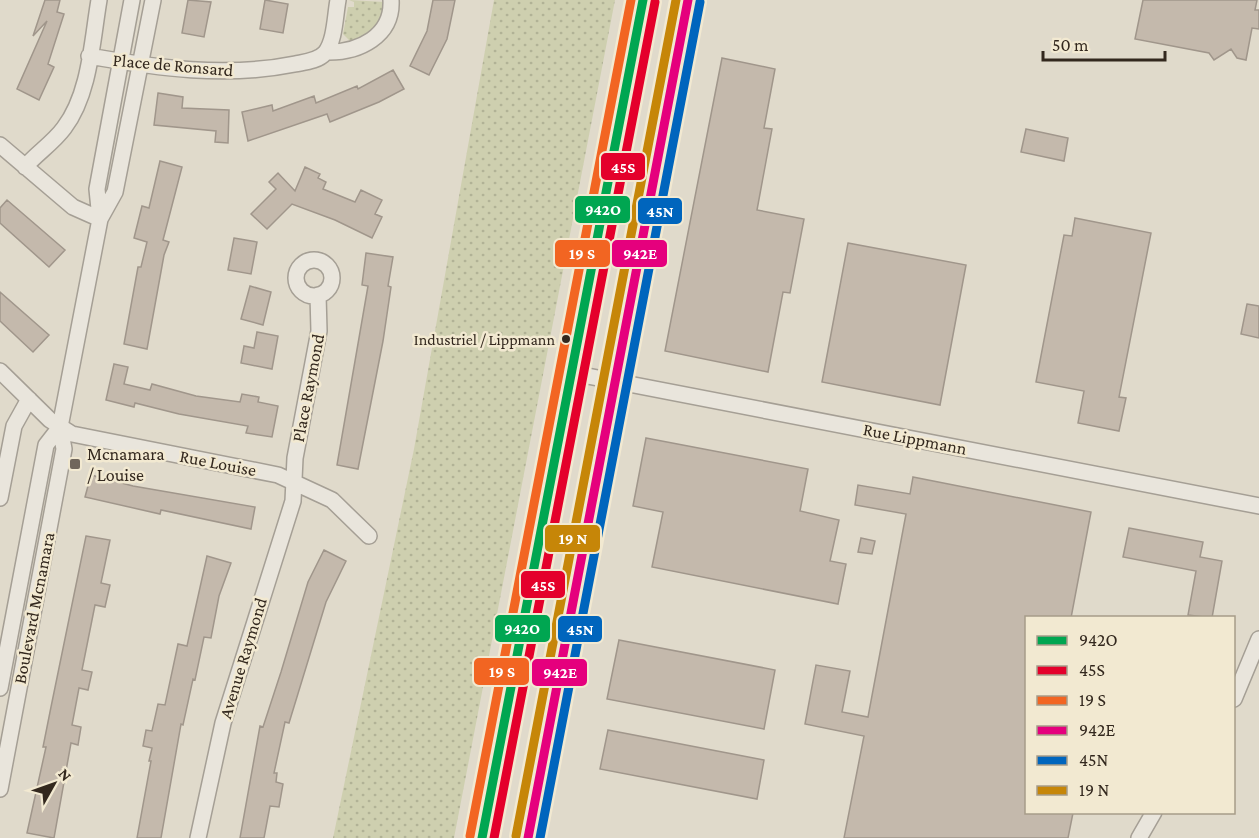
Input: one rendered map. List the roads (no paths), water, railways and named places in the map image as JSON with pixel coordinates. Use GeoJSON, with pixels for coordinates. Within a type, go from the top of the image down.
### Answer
{"type":"FeatureCollection","features":[{"type":"Feature","properties":{"kind":"street"},"geometry":{"type":"LineString","coordinates":[[25,167],[70,120],[81,94],[99,0]]}},
{"type":"Feature","properties":{"kind":"street","name":"Boulevard Mcnamara"},"geometry":{"type":"LineString","coordinates":[[0,789],[64,449],[60,427],[100,219],[97,189],[132,0]]}},
{"type":"Feature","properties":{"kind":"street","name":"Boulevard Mcnamara"},"geometry":{"type":"LineString","coordinates":[[100,219],[115,192],[153,0]]}},
{"type":"Feature","properties":{"kind":"street"},"geometry":{"type":"LineString","coordinates":[[326,51],[338,0]]}},
{"type":"Feature","properties":{"kind":"street","name":"Place de Ronsard"},"geometry":{"type":"LineString","coordinates":[[89,56],[200,70],[248,71],[310,61],[326,51],[358,46],[378,36],[388,24],[391,0]]}},
{"type":"Feature","properties":{"kind":"street"},"geometry":{"type":"LineString","coordinates":[[482,838],[643,0]]}},
{"type":"Feature","properties":{"kind":"street"},"geometry":{"type":"LineString","coordinates":[[528,838],[688,0]]}},
{"type":"Feature","properties":{"kind":"street"},"geometry":{"type":"LineString","coordinates":[[0,145],[78,211],[100,219]]}},
{"type":"Feature","properties":{"kind":"street","name":"Place Raymond"},"geometry":{"type":"LineString","coordinates":[[294,480],[294,458],[319,331],[318,295]]}},
{"type":"Feature","properties":{"kind":"street","name":"Rue Louise"},"geometry":{"type":"LineString","coordinates":[[0,371],[60,427],[78,436],[274,473],[294,480],[332,500],[369,536]]}},
{"type":"Feature","properties":{"kind":"street","name":"Rue Lippmann"},"geometry":{"type":"LineString","coordinates":[[572,373],[1259,506]]}},
{"type":"Feature","properties":{"kind":"street"},"geometry":{"type":"LineString","coordinates":[[0,498],[14,426],[29,399]]}},
{"type":"Feature","properties":{"kind":"street","name":"Boulevard Mcnamara"},"geometry":{"type":"LineString","coordinates":[[0,688],[46,446],[60,427]]}},
{"type":"Feature","properties":{"kind":"street","name":"Avenue Raymond"},"geometry":{"type":"LineString","coordinates":[[198,838],[216,748],[291,507],[294,480]]}},
{"type":"Feature","properties":{"kind":"street"},"geometry":{"type":"LineString","coordinates":[[1235,694],[1259,639]]}},
{"type":"Feature","properties":{"kind":"street"},"geometry":{"type":"LineString","coordinates":[[1139,838],[1153,814]]}},
{"type":"Feature","properties":{"kind":"place","name":"Industriel / Lippmann"},"geometry":{"type":"Point","coordinates":[566,339]}},
{"type":"Feature","properties":{"kind":"place","name":"Mcnamara / Louise"},"geometry":{"type":"Point","coordinates":[75,464]}}]}
